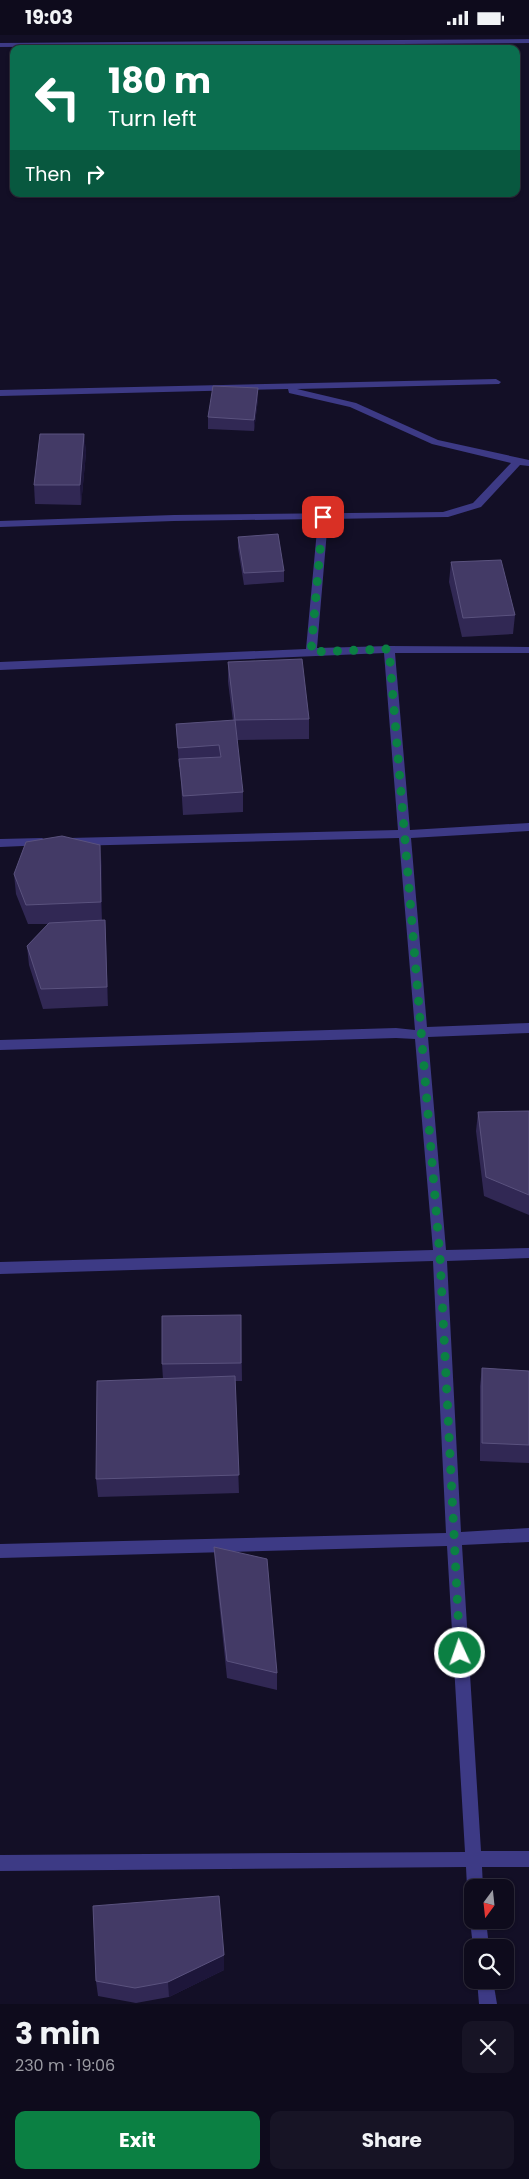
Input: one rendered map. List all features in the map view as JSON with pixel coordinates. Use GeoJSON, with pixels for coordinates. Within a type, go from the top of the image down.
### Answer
{"type":"FeatureCollection","features":[{"type":"Feature","properties":{"kind":"street"},"geometry":{"type":"LineString","coordinates":[[0,45],[529,41]]}},
{"type":"Feature","properties":{"kind":"street"},"geometry":{"type":"LineString","coordinates":[[0,393],[496,382]]}},
{"type":"Feature","properties":{"kind":"street"},"geometry":{"type":"LineString","coordinates":[[272,387],[354,405],[435,442],[529,463]]}},
{"type":"Feature","properties":{"kind":"street"},"geometry":{"type":"LineString","coordinates":[[0,524],[174,518],[444,515],[477,505],[518,462]]}},
{"type":"Feature","properties":{"kind":"street"},"geometry":{"type":"LineString","coordinates":[[311,652],[323,517]]}},
{"type":"Feature","properties":{"kind":"street"},"geometry":{"type":"LineString","coordinates":[[389,649],[440,1257],[474,1879]]}},
{"type":"Feature","properties":{"kind":"street"},"geometry":{"type":"LineString","coordinates":[[0,666],[389,649],[529,650]]}},
{"type":"Feature","properties":{"kind":"street"},"geometry":{"type":"LineString","coordinates":[[0,843],[404,834],[529,827]]}},
{"type":"Feature","properties":{"kind":"street"},"geometry":{"type":"LineString","coordinates":[[0,1045],[396,1033],[422,1035],[425,1033],[529,1029]]}},
{"type":"Feature","properties":{"kind":"street"},"geometry":{"type":"LineString","coordinates":[[0,1268],[529,1253]]}},
{"type":"Feature","properties":{"kind":"street"},"geometry":{"type":"LineString","coordinates":[[0,1551],[454,1539],[529,1535]]}},
{"type":"Feature","properties":{"kind":"street"},"geometry":{"type":"LineString","coordinates":[[0,1863],[472,1861],[529,1859]]}},
{"type":"Feature","properties":{"kind":"street"},"geometry":{"type":"LineString","coordinates":[[486,1989],[488,2004]]}},
{"type":"Feature","properties":{"kind":"building"},"geometry":{"type":"Polygon","coordinates":[[[213,386],[258,388],[254,420],[208,417],[213,386]]]}},
{"type":"Feature","properties":{"kind":"building"},"geometry":{"type":"Polygon","coordinates":[[[40,434],[84,434],[80,485],[34,485],[40,434]]]}},
{"type":"Feature","properties":{"kind":"building"},"geometry":{"type":"Polygon","coordinates":[[[278,534],[284,571],[244,573],[238,537],[278,534]]]}},
{"type":"Feature","properties":{"kind":"building"},"geometry":{"type":"Polygon","coordinates":[[[501,560],[515,615],[463,618],[451,562],[501,560]]]}},
{"type":"Feature","properties":{"kind":"building"},"geometry":{"type":"Polygon","coordinates":[[[302,659],[309,719],[235,720],[228,662],[302,659]]]}},
{"type":"Feature","properties":{"kind":"building"},"geometry":{"type":"Polygon","coordinates":[[[235,720],[243,792],[183,796],[179,759],[221,757],[219,745],[178,748],[176,724],[235,720]]]}},
{"type":"Feature","properties":{"kind":"building"},"geometry":{"type":"Polygon","coordinates":[[[62,836],[100,845],[101,902],[26,905],[14,874],[26,842],[62,836]]]}},
{"type":"Feature","properties":{"kind":"building"},"geometry":{"type":"Polygon","coordinates":[[[105,920],[107,987],[41,989],[27,946],[49,923],[105,920]]]}},
{"type":"Feature","properties":{"kind":"building"},"geometry":{"type":"Polygon","coordinates":[[[529,1111],[529,1195],[486,1177],[478,1112],[529,1111]]]}},
{"type":"Feature","properties":{"kind":"building"},"geometry":{"type":"Polygon","coordinates":[[[241,1315],[241,1363],[162,1364],[162,1316],[241,1315]]]}},
{"type":"Feature","properties":{"kind":"building"},"geometry":{"type":"Polygon","coordinates":[[[482,1368],[529,1371],[529,1445],[482,1443],[482,1368]]]}},
{"type":"Feature","properties":{"kind":"building"},"geometry":{"type":"Polygon","coordinates":[[[235,1376],[239,1475],[96,1479],[97,1381],[235,1376]]]}},
{"type":"Feature","properties":{"kind":"building"},"geometry":{"type":"Polygon","coordinates":[[[214,1547],[267,1559],[277,1673],[227,1661],[214,1547]]]}},
{"type":"Feature","properties":{"kind":"building"},"geometry":{"type":"Polygon","coordinates":[[[219,1896],[224,1955],[168,1982],[135,1988],[96,1981],[93,1906],[219,1896]]]}},
{"type":"Feature","properties":{"kind":"route"},"geometry":{"type":"LineString","coordinates":[[323,517],[311,652],[389,649],[440,1257],[460,1653]]}}]}
